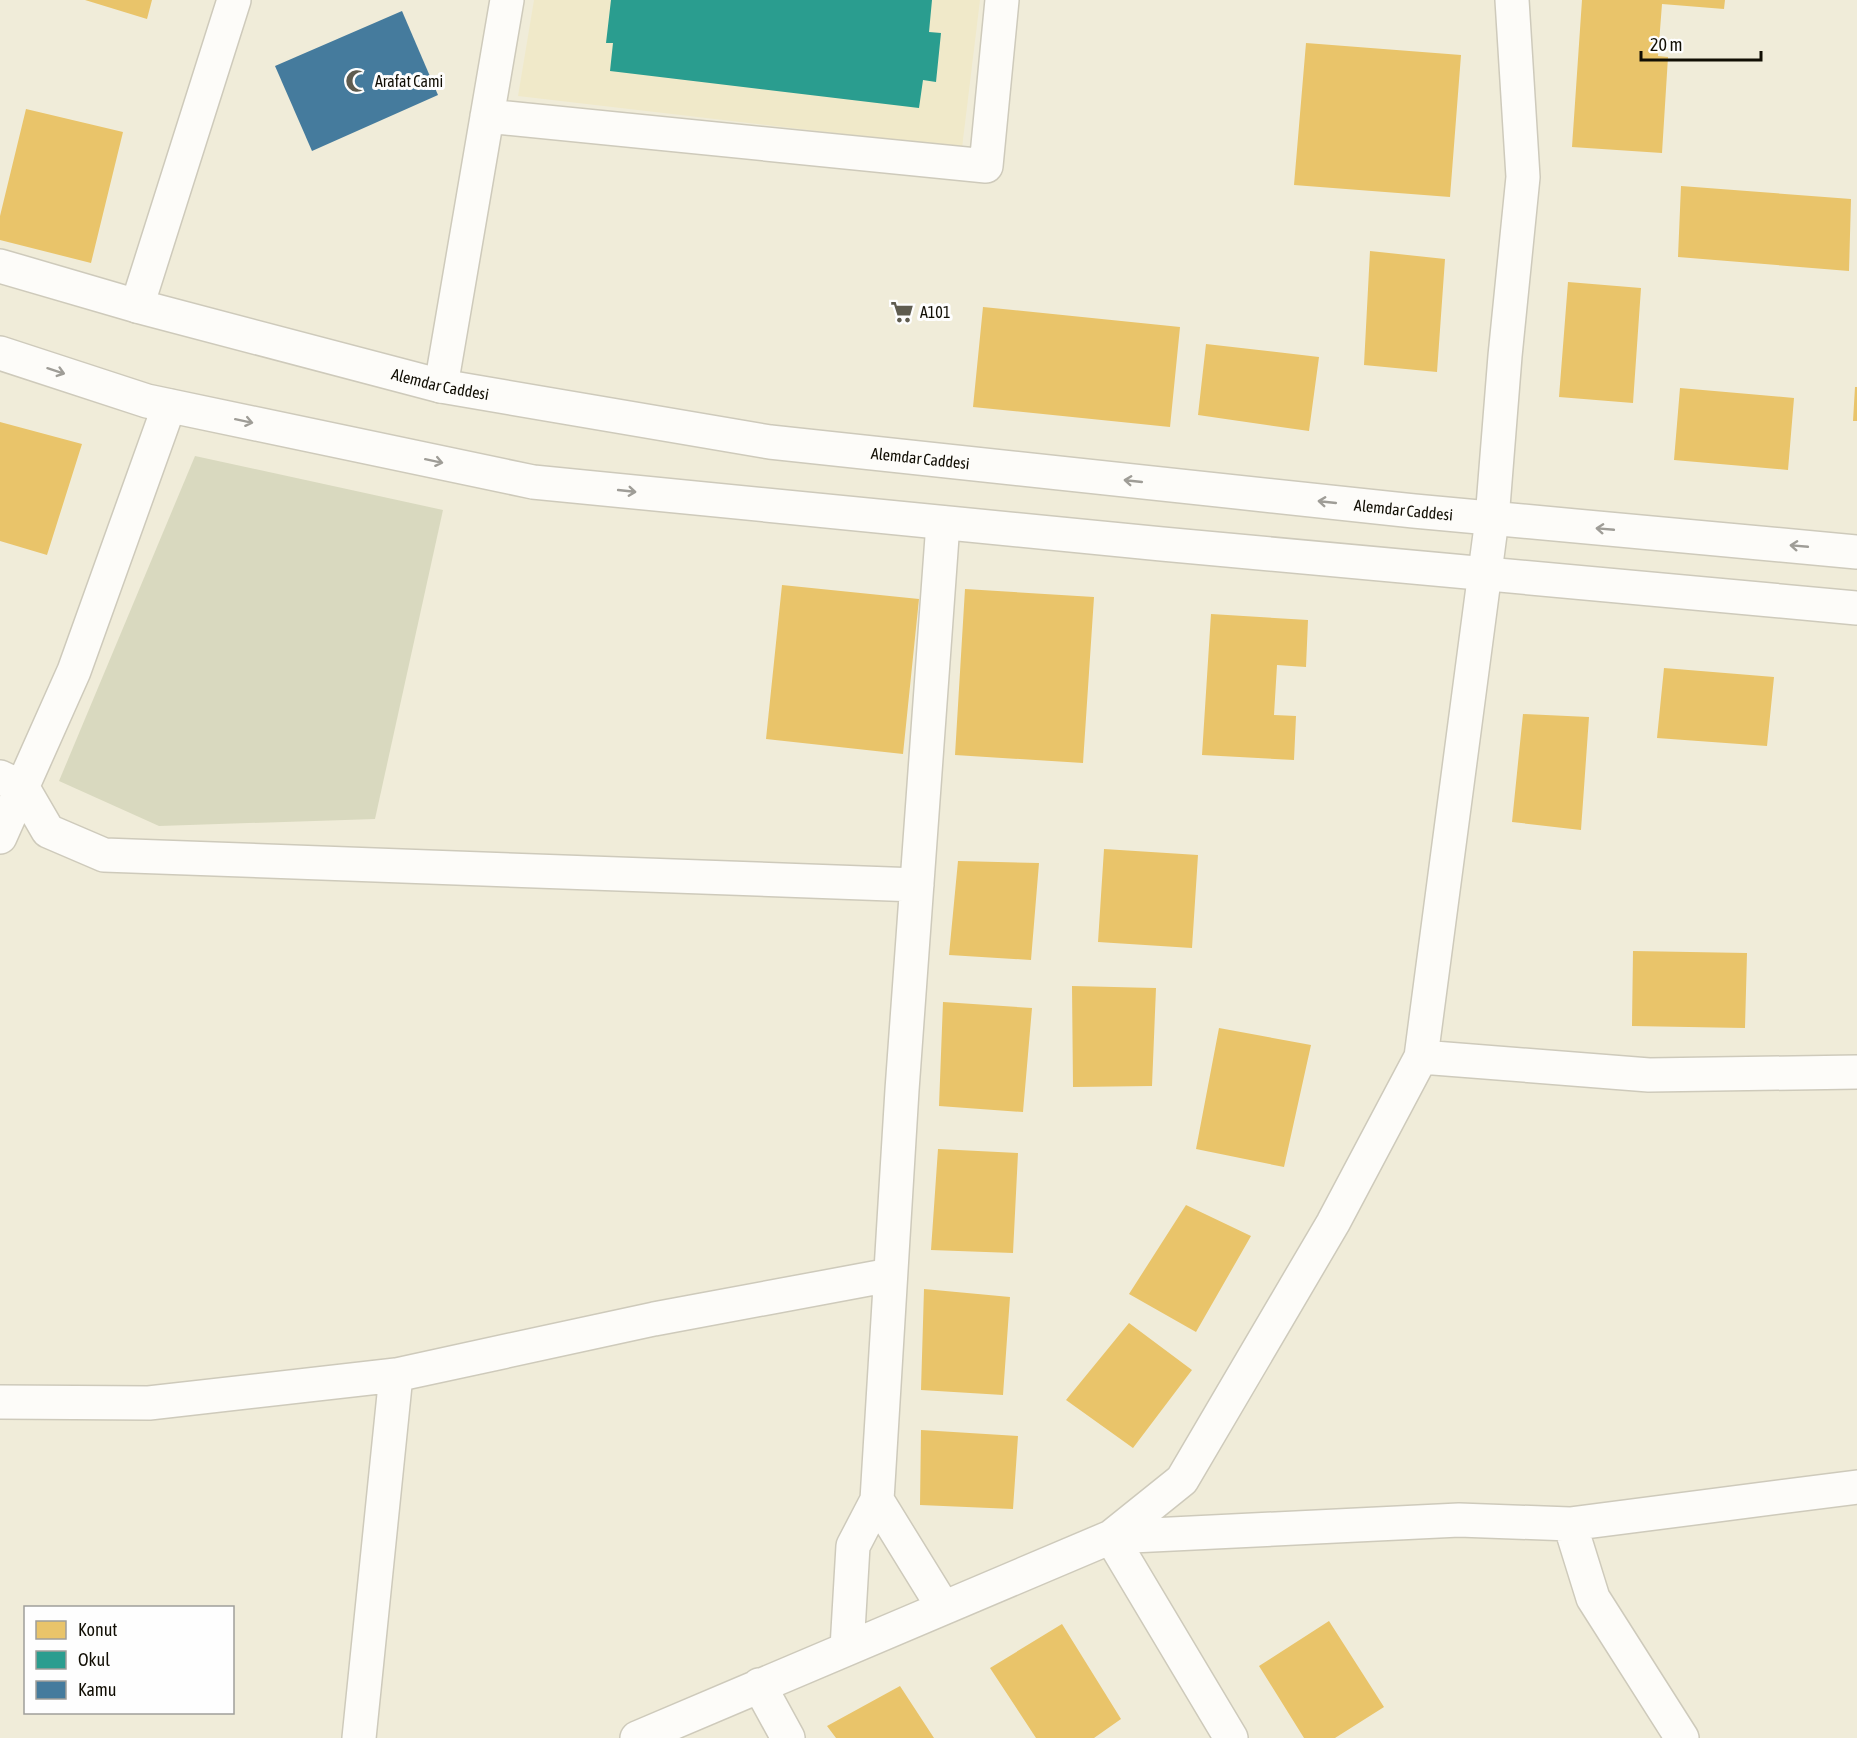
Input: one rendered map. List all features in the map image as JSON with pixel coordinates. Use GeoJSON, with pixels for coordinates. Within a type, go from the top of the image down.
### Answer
{"type":"FeatureCollection","features":[{"type":"Feature","properties":{"kind":"street"},"geometry":{"type":"LineString","coordinates":[[137,306],[234,0]]}},
{"type":"Feature","properties":{"kind":"street"},"geometry":{"type":"LineString","coordinates":[[441,386],[507,0]]}},
{"type":"Feature","properties":{"kind":"street"},"geometry":{"type":"LineString","coordinates":[[487,116],[986,166],[1002,0]]}},
{"type":"Feature","properties":{"kind":"street"},"geometry":{"type":"LineString","coordinates":[[637,1738],[1112,1537],[1182,1480],[1333,1223],[1421,1058],[1492,519],[1523,177],[1512,0]]}},
{"type":"Feature","properties":{"kind":"street","name":"Alemdar Caddesi"},"geometry":{"type":"LineString","coordinates":[[0,266],[137,306],[441,386],[770,442],[1492,519],[1857,552]]}},
{"type":"Feature","properties":{"kind":"street"},"geometry":{"type":"LineString","coordinates":[[0,353],[147,401],[533,482],[943,523],[1857,608]]}},
{"type":"Feature","properties":{"kind":"street"},"geometry":{"type":"LineString","coordinates":[[0,837],[12,782],[74,671],[169,406]]}},
{"type":"Feature","properties":{"kind":"street"},"geometry":{"type":"LineString","coordinates":[[847,1648],[853,1546],[877,1500],[890,1275],[943,523]]}},
{"type":"Feature","properties":{"kind":"street"},"geometry":{"type":"LineString","coordinates":[[12,782],[48,831],[104,855],[917,885]]}},
{"type":"Feature","properties":{"kind":"street"},"geometry":{"type":"LineString","coordinates":[[1421,1058],[1648,1075],[1857,1072]]}},
{"type":"Feature","properties":{"kind":"street"},"geometry":{"type":"LineString","coordinates":[[0,1402],[149,1403],[396,1376],[654,1319],[890,1275]]}},
{"type":"Feature","properties":{"kind":"street"},"geometry":{"type":"LineString","coordinates":[[359,1738],[396,1376]]}},
{"type":"Feature","properties":{"kind":"street"},"geometry":{"type":"LineString","coordinates":[[1112,1537],[1458,1520],[1570,1524],[1857,1487]]}},
{"type":"Feature","properties":{"kind":"street"},"geometry":{"type":"LineString","coordinates":[[877,1500],[943,1607]]}},
{"type":"Feature","properties":{"kind":"street"},"geometry":{"type":"LineString","coordinates":[[1570,1524],[1593,1598],[1682,1738]]}},
{"type":"Feature","properties":{"kind":"street"},"geometry":{"type":"LineString","coordinates":[[1112,1537],[1231,1738]]}},
{"type":"Feature","properties":{"kind":"street"},"geometry":{"type":"LineString","coordinates":[[759,1685],[788,1738]]}},
{"type":"Feature","properties":{"kind":"shaded area"},"geometry":{"type":"Polygon","coordinates":[[[534,0],[980,0],[962,148],[518,96],[534,0]]]}},
{"type":"Feature","properties":{"kind":"green space"},"geometry":{"type":"Polygon","coordinates":[[[195,456],[443,510],[375,819],[159,826],[59,781],[195,456]]]}},
{"type":"Feature","properties":{"kind":"building: Konut"},"geometry":{"type":"Polygon","coordinates":[[[85,0],[152,0],[147,19],[85,0]]]}},
{"type":"Feature","properties":{"kind":"building: Konut"},"geometry":{"type":"Polygon","coordinates":[[[1582,0],[1725,0],[1724,9],[1662,4],[1658,56],[1668,57],[1662,153],[1572,147],[1582,0]]]}},
{"type":"Feature","properties":{"kind":"building: Konut"},"geometry":{"type":"Polygon","coordinates":[[[1306,43],[1461,55],[1450,197],[1294,185],[1306,43]]]}},
{"type":"Feature","properties":{"kind":"building: Konut"},"geometry":{"type":"Polygon","coordinates":[[[26,109],[123,132],[91,263],[0,240],[0,216],[26,109]]]}},
{"type":"Feature","properties":{"kind":"building: Konut"},"geometry":{"type":"Polygon","coordinates":[[[1681,186],[1851,199],[1849,271],[1678,257],[1681,186]]]}},
{"type":"Feature","properties":{"kind":"building: Konut"},"geometry":{"type":"Polygon","coordinates":[[[1370,251],[1445,259],[1437,372],[1364,365],[1370,251]]]}},
{"type":"Feature","properties":{"kind":"building: Konut"},"geometry":{"type":"Polygon","coordinates":[[[1568,282],[1641,288],[1633,403],[1559,397],[1568,282]]]}},
{"type":"Feature","properties":{"kind":"building: Konut"},"geometry":{"type":"Polygon","coordinates":[[[983,307],[1180,327],[1170,427],[973,407],[983,307]]]}},
{"type":"Feature","properties":{"kind":"building: Konut"},"geometry":{"type":"Polygon","coordinates":[[[1206,344],[1319,357],[1309,431],[1198,415],[1206,344]]]}},
{"type":"Feature","properties":{"kind":"building: Konut"},"geometry":{"type":"Polygon","coordinates":[[[1855,387],[1857,387],[1857,421],[1853,421],[1855,387]]]}},
{"type":"Feature","properties":{"kind":"building: Konut"},"geometry":{"type":"Polygon","coordinates":[[[1680,388],[1794,398],[1788,470],[1674,460],[1680,388]]]}},
{"type":"Feature","properties":{"kind":"building: Konut"},"geometry":{"type":"Polygon","coordinates":[[[0,422],[82,444],[47,555],[0,541],[0,422]]]}},
{"type":"Feature","properties":{"kind":"building: Konut"},"geometry":{"type":"Polygon","coordinates":[[[782,585],[919,599],[903,754],[766,739],[782,585]]]}},
{"type":"Feature","properties":{"kind":"building: Konut"},"geometry":{"type":"Polygon","coordinates":[[[965,589],[1094,597],[1083,763],[955,755],[965,589]]]}},
{"type":"Feature","properties":{"kind":"building: Konut"},"geometry":{"type":"Polygon","coordinates":[[[1211,614],[1308,620],[1306,667],[1277,665],[1274,715],[1296,716],[1294,760],[1202,755],[1211,614]]]}},
{"type":"Feature","properties":{"kind":"building: Konut"},"geometry":{"type":"Polygon","coordinates":[[[1664,668],[1774,677],[1767,746],[1657,738],[1664,668]]]}},
{"type":"Feature","properties":{"kind":"building: Konut"},"geometry":{"type":"Polygon","coordinates":[[[1523,714],[1589,717],[1581,830],[1512,822],[1523,714]]]}},
{"type":"Feature","properties":{"kind":"building: Konut"},"geometry":{"type":"Polygon","coordinates":[[[1104,849],[1198,855],[1192,948],[1098,942],[1104,849]]]}},
{"type":"Feature","properties":{"kind":"building: Konut"},"geometry":{"type":"Polygon","coordinates":[[[958,861],[1039,863],[1031,960],[949,955],[958,861]]]}},
{"type":"Feature","properties":{"kind":"building: Konut"},"geometry":{"type":"Polygon","coordinates":[[[1633,951],[1747,953],[1745,1028],[1632,1026],[1633,951]]]}},
{"type":"Feature","properties":{"kind":"building: Konut"},"geometry":{"type":"Polygon","coordinates":[[[1072,986],[1156,988],[1152,1086],[1073,1087],[1072,986]]]}},
{"type":"Feature","properties":{"kind":"building: Konut"},"geometry":{"type":"Polygon","coordinates":[[[943,1002],[1032,1008],[1023,1112],[939,1106],[943,1002]]]}},
{"type":"Feature","properties":{"kind":"building: Konut"},"geometry":{"type":"Polygon","coordinates":[[[1219,1028],[1311,1045],[1284,1167],[1196,1149],[1219,1028]]]}},
{"type":"Feature","properties":{"kind":"building: Konut"},"geometry":{"type":"Polygon","coordinates":[[[938,1149],[1018,1153],[1013,1253],[931,1250],[938,1149]]]}},
{"type":"Feature","properties":{"kind":"building: Konut"},"geometry":{"type":"Polygon","coordinates":[[[1186,1205],[1251,1236],[1196,1332],[1129,1294],[1186,1205]]]}},
{"type":"Feature","properties":{"kind":"building: Konut"},"geometry":{"type":"Polygon","coordinates":[[[924,1289],[1010,1297],[1003,1395],[921,1390],[924,1289]]]}},
{"type":"Feature","properties":{"kind":"building: Konut"},"geometry":{"type":"Polygon","coordinates":[[[1129,1323],[1192,1370],[1133,1448],[1066,1400],[1129,1323]]]}},
{"type":"Feature","properties":{"kind":"building: Konut"},"geometry":{"type":"Polygon","coordinates":[[[921,1430],[1018,1436],[1013,1509],[920,1505],[921,1430]]]}},
{"type":"Feature","properties":{"kind":"building: Konut"},"geometry":{"type":"Polygon","coordinates":[[[1329,1621],[1384,1707],[1335,1738],[1304,1738],[1259,1666],[1329,1621]]]}},
{"type":"Feature","properties":{"kind":"building: Konut"},"geometry":{"type":"Polygon","coordinates":[[[1062,1624],[1121,1719],[1094,1738],[1036,1738],[990,1668],[1062,1624]]]}},
{"type":"Feature","properties":{"kind":"building: Konut"},"geometry":{"type":"Polygon","coordinates":[[[900,1686],[934,1738],[836,1738],[827,1726],[900,1686]]]}},
{"type":"Feature","properties":{"kind":"building: Okul"},"geometry":{"type":"Polygon","coordinates":[[[611,0],[932,0],[929,32],[941,33],[936,82],[923,80],[919,108],[610,71],[613,43],[606,43],[611,0]]]}},
{"type":"Feature","properties":{"kind":"building: Kamu","name":"Arafat Cami"},"geometry":{"type":"Polygon","coordinates":[[[402,11],[438,95],[312,151],[275,66],[402,11]]]}},
{"type":"Feature","properties":{"kind":"place","name":"Arafat Cami"},"geometry":{"type":"Point","coordinates":[357,81]}},
{"type":"Feature","properties":{"kind":"place","name":"A101"},"geometry":{"type":"Point","coordinates":[902,312]}}]}
